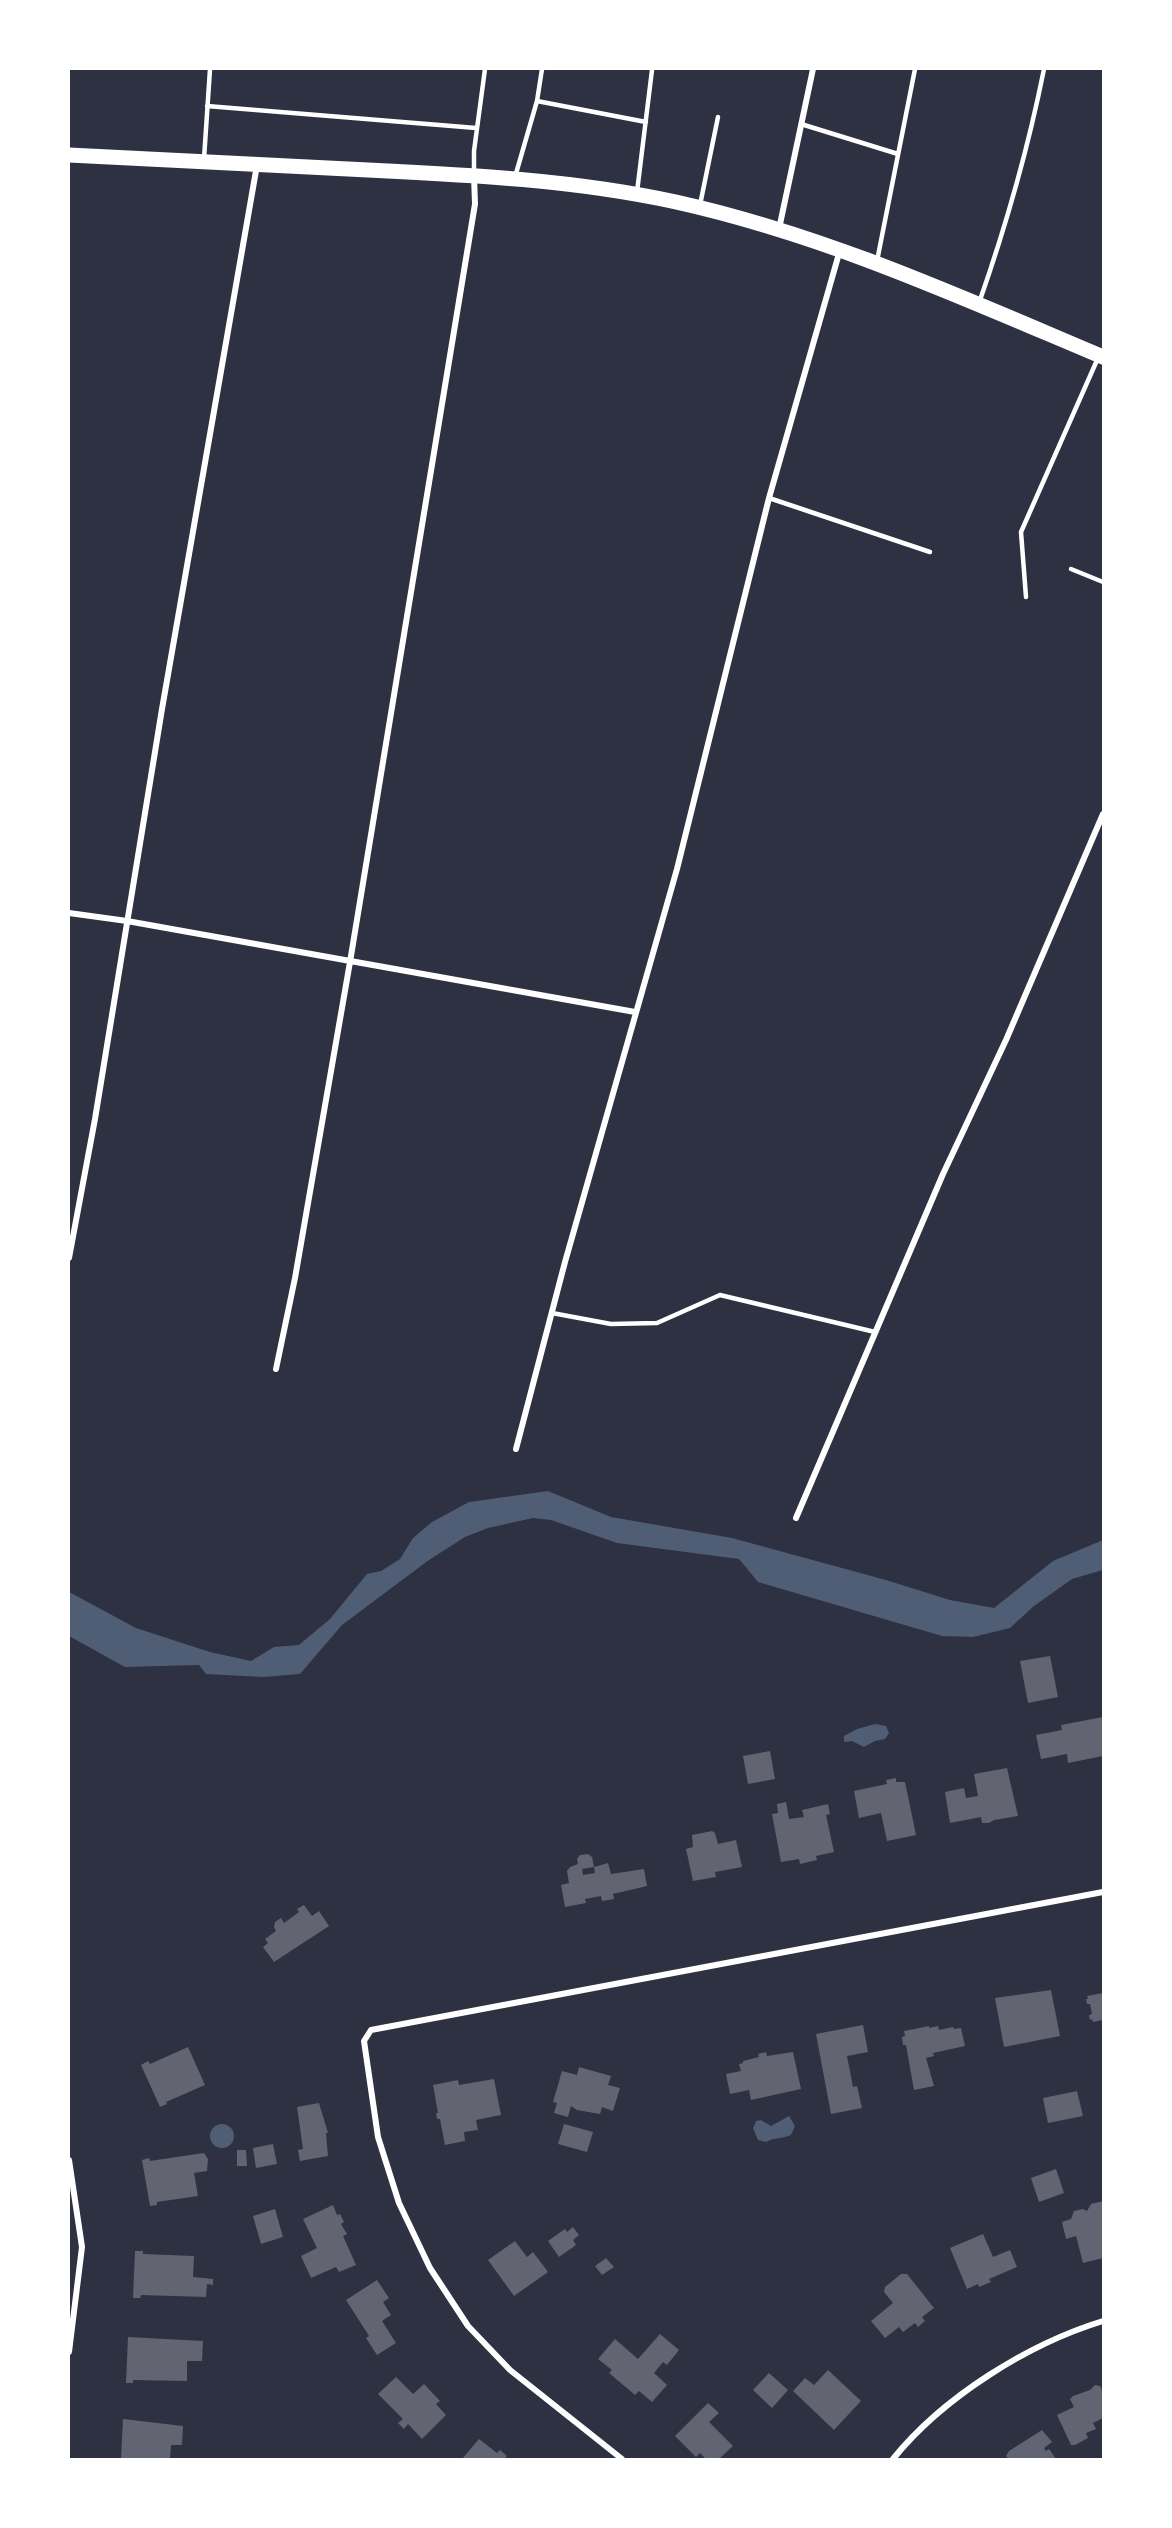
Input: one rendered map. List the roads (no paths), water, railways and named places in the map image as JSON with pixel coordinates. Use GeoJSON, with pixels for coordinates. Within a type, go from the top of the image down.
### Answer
{"type":"FeatureCollection","features":[{"type":"Feature","properties":{"kind":"main road"},"geometry":{"type":"LineString","coordinates":[[69,155],[474,175],[636,194],[779,229],[841,249],[1101,356]]}},
{"type":"Feature","properties":{"kind":"street"},"geometry":{"type":"LineString","coordinates":[[779,229],[813,69]]}},
{"type":"Feature","properties":{"kind":"street"},"geometry":{"type":"LineString","coordinates":[[69,1258],[95,1119],[257,165]]}},
{"type":"Feature","properties":{"kind":"street"},"geometry":{"type":"LineString","coordinates":[[276,1369],[295,1278],[350,962],[475,204],[474,175]]}},
{"type":"Feature","properties":{"kind":"street"},"geometry":{"type":"LineString","coordinates":[[516,1449],[635,1012],[677,869],[769,498],[841,249]]}},
{"type":"Feature","properties":{"kind":"street"},"geometry":{"type":"LineString","coordinates":[[796,1518],[943,1174],[1006,1040],[1103,814]]}},
{"type":"Feature","properties":{"kind":"street"},"geometry":{"type":"LineString","coordinates":[[69,914],[127,921],[635,1012]]}},
{"type":"Feature","properties":{"kind":"street"},"geometry":{"type":"LineString","coordinates":[[622,2459],[510,2370],[468,2326],[430,2268],[399,2202],[378,2137],[364,2040],[371,2030],[1103,1892]]}},
{"type":"Feature","properties":{"kind":"street"},"geometry":{"type":"LineString","coordinates":[[69,2160],[82,2247],[69,2337],[69,2352]]}},
{"type":"Feature","properties":{"kind":"street"},"geometry":{"type":"LineString","coordinates":[[894,2459],[912,2435],[961,2395],[995,2373],[1073,2330],[1103,2320]]}},
{"type":"Feature","properties":{"kind":"lane"},"geometry":{"type":"LineString","coordinates":[[204,162],[210,69]]}},
{"type":"Feature","properties":{"kind":"lane"},"geometry":{"type":"LineString","coordinates":[[474,175],[476,128],[485,69]]}},
{"type":"Feature","properties":{"kind":"lane"},"geometry":{"type":"LineString","coordinates":[[515,178],[537,101],[542,69]]}},
{"type":"Feature","properties":{"kind":"lane"},"geometry":{"type":"LineString","coordinates":[[877,263],[915,69]]}},
{"type":"Feature","properties":{"kind":"lane"},"geometry":{"type":"LineString","coordinates":[[979,305],[1006,224],[1032,130],[1044,69]]}},
{"type":"Feature","properties":{"kind":"lane"},"geometry":{"type":"LineString","coordinates":[[636,194],[652,70]]}},
{"type":"Feature","properties":{"kind":"lane"},"geometry":{"type":"LineString","coordinates":[[537,101],[646,122]]}},
{"type":"Feature","properties":{"kind":"lane"},"geometry":{"type":"LineString","coordinates":[[207,105],[476,128]]}},
{"type":"Feature","properties":{"kind":"lane"},"geometry":{"type":"LineString","coordinates":[[699,208],[718,117]]}},
{"type":"Feature","properties":{"kind":"lane"},"geometry":{"type":"LineString","coordinates":[[801,124],[898,154]]}},
{"type":"Feature","properties":{"kind":"lane"},"geometry":{"type":"LineString","coordinates":[[1026,597],[1021,532],[1101,356]]}},
{"type":"Feature","properties":{"kind":"lane"},"geometry":{"type":"LineString","coordinates":[[769,498],[930,552]]}},
{"type":"Feature","properties":{"kind":"lane"},"geometry":{"type":"LineString","coordinates":[[1071,569],[1103,582]]}},
{"type":"Feature","properties":{"kind":"lane"},"geometry":{"type":"LineString","coordinates":[[552,1313],[611,1324],[657,1323],[720,1294],[875,1332]]}},
{"type":"Feature","properties":{"kind":"water"},"geometry":{"type":"Polygon","coordinates":[[[548,1491],[611,1517],[732,1538],[950,1600],[994,1608],[1053,1561],[1103,1540],[1103,1570],[1072,1579],[1034,1606],[1010,1628],[973,1637],[942,1636],[758,1582],[739,1559],[617,1543],[551,1520],[533,1518],[488,1528],[465,1537],[429,1560],[342,1625],[300,1674],[263,1677],[206,1674],[199,1665],[125,1667],[69,1636],[69,1592],[136,1628],[210,1652],[251,1661],[274,1647],[299,1645],[330,1619],[367,1574],[381,1571],[400,1559],[413,1538],[432,1522],[469,1502],[548,1491]]]}},
{"type":"Feature","properties":{"kind":"water"},"geometry":{"type":"Polygon","coordinates":[[[875,1724],[886,1726],[889,1733],[885,1739],[864,1747],[852,1741],[844,1742],[844,1736],[857,1729],[875,1724]]]}},
{"type":"Feature","properties":{"kind":"water"},"geometry":{"type":"Polygon","coordinates":[[[789,2116],[795,2126],[791,2135],[766,2142],[758,2140],[753,2128],[756,2121],[761,2120],[771,2126],[789,2116]]]}},
{"type":"Feature","properties":{"kind":"water"},"geometry":{"type":"Polygon","coordinates":[[[222,2124],[231,2127],[234,2136],[231,2145],[222,2148],[213,2145],[210,2136],[213,2127],[222,2124]]]}}]}
